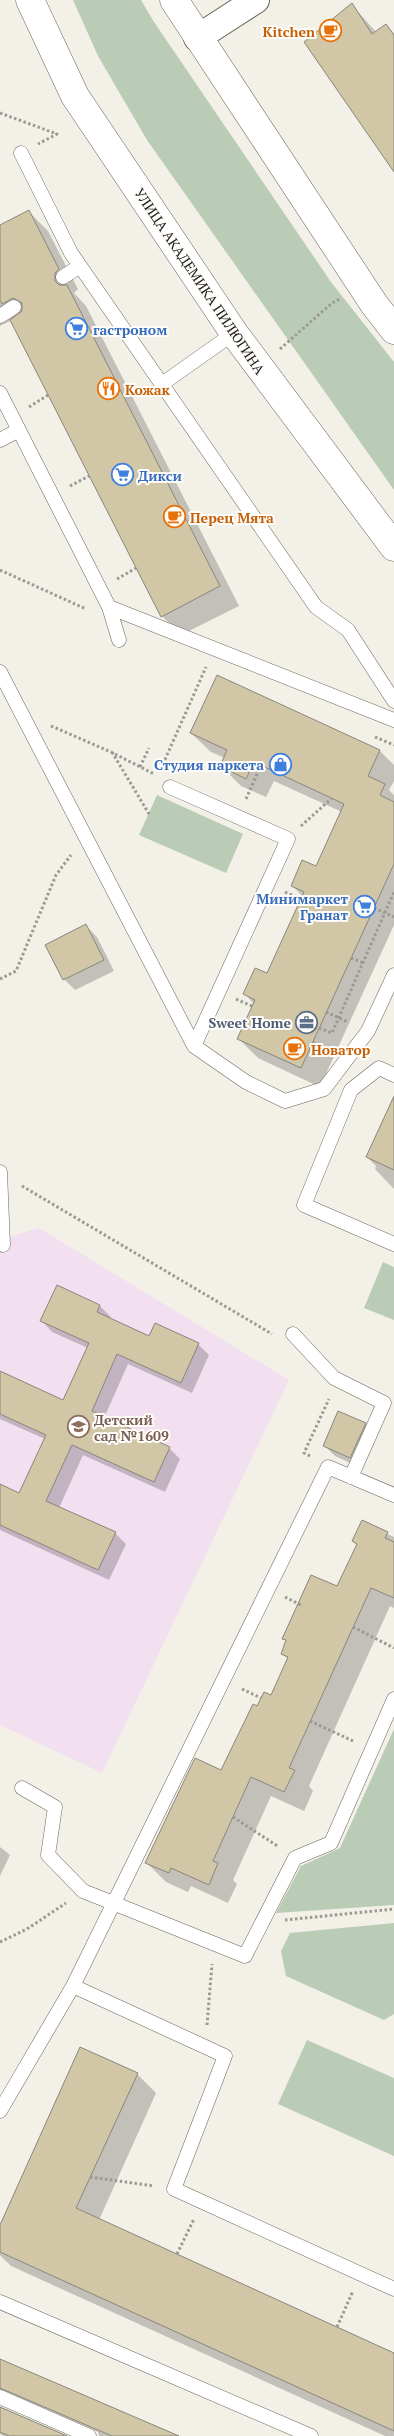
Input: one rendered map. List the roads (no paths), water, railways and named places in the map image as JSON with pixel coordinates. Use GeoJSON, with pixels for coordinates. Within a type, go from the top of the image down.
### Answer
{"type":"FeatureCollection","features":[{"type":"Feature","properties":{"kind":"street","name":"УЛИЦА АКАДЕМИКА ПИЛЮГИНА"},"geometry":{"type":"LineString","coordinates":[[30,0],[75,96],[234,333],[394,547]]}},
{"type":"Feature","properties":{"kind":"street"},"geometry":{"type":"LineString","coordinates":[[174,0],[197,38],[362,288],[394,330]]}},
{"type":"Feature","properties":{"kind":"street"},"geometry":{"type":"LineString","coordinates":[[197,38],[256,0]]}},
{"type":"Feature","properties":{"kind":"lane"},"geometry":{"type":"LineString","coordinates":[[20,153],[80,266],[316,607],[348,630],[394,701]]}},
{"type":"Feature","properties":{"kind":"lane"},"geometry":{"type":"LineString","coordinates":[[63,277],[80,266]]}},
{"type":"Feature","properties":{"kind":"lane"},"geometry":{"type":"LineString","coordinates":[[0,316],[14,307]]}},
{"type":"Feature","properties":{"kind":"lane"},"geometry":{"type":"LineString","coordinates":[[162,384],[234,333]]}},
{"type":"Feature","properties":{"kind":"lane"},"geometry":{"type":"LineString","coordinates":[[0,393],[109,607],[119,640]]}},
{"type":"Feature","properties":{"kind":"lane"},"geometry":{"type":"LineString","coordinates":[[0,440],[19,430]]}},
{"type":"Feature","properties":{"kind":"lane"},"geometry":{"type":"LineString","coordinates":[[109,607],[394,720]]}},
{"type":"Feature","properties":{"kind":"lane"},"geometry":{"type":"LineString","coordinates":[[0,672],[194,1046],[246,1082],[285,1101],[324,1089],[368,1031],[394,975]]}},
{"type":"Feature","properties":{"kind":"lane"},"geometry":{"type":"LineString","coordinates":[[170,787],[288,838],[194,1046]]}},
{"type":"Feature","properties":{"kind":"lane"},"geometry":{"type":"LineString","coordinates":[[394,1074],[379,1068],[351,1090],[304,1205],[394,1244]]}},
{"type":"Feature","properties":{"kind":"lane"},"geometry":{"type":"LineString","coordinates":[[1,1173],[3,1245]]}},
{"type":"Feature","properties":{"kind":"lane"},"geometry":{"type":"LineString","coordinates":[[286,1336],[334,1378],[384,1403],[351,1477]]}},
{"type":"Feature","properties":{"kind":"lane"},"geometry":{"type":"LineString","coordinates":[[0,2111],[73,1986],[328,1467],[394,1495]]}},
{"type":"Feature","properties":{"kind":"lane"},"geometry":{"type":"LineString","coordinates":[[22,1788],[55,1807],[48,1854],[83,1891],[245,1956],[295,1858],[330,1843],[394,1699]]}},
{"type":"Feature","properties":{"kind":"lane"},"geometry":{"type":"LineString","coordinates":[[73,1986],[225,2056],[174,2189],[394,2289]]}},
{"type":"Feature","properties":{"kind":"lane"},"geometry":{"type":"LineString","coordinates":[[0,2302],[311,2436]]}},
{"type":"Feature","properties":{"kind":"lane"},"geometry":{"type":"LineString","coordinates":[[0,2398],[89,2436]]}},
{"type":"Feature","properties":{"kind":"place","name":"Kitchen"},"geometry":{"type":"Point","coordinates":[331,31]}},
{"type":"Feature","properties":{"kind":"place","name":"гастроном"},"geometry":{"type":"Point","coordinates":[77,329]}},
{"type":"Feature","properties":{"kind":"place","name":"Кожак"},"geometry":{"type":"Point","coordinates":[109,389]}},
{"type":"Feature","properties":{"kind":"place","name":"Дикси"},"geometry":{"type":"Point","coordinates":[122,475]}},
{"type":"Feature","properties":{"kind":"place","name":"Перец Мята"},"geometry":{"type":"Point","coordinates":[174,517]}},
{"type":"Feature","properties":{"kind":"place","name":"Студия паркета"},"geometry":{"type":"Point","coordinates":[280,764]}},
{"type":"Feature","properties":{"kind":"place","name":"Минимаркет Гранат"},"geometry":{"type":"Point","coordinates":[364,906]}},
{"type":"Feature","properties":{"kind":"place","name":"Sweet Home"},"geometry":{"type":"Point","coordinates":[307,1022]}},
{"type":"Feature","properties":{"kind":"place","name":"Новатор"},"geometry":{"type":"Point","coordinates":[295,1049]}},
{"type":"Feature","properties":{"kind":"place","name":"Детский сад №1609"},"geometry":{"type":"Point","coordinates":[78,1427]}}]}
